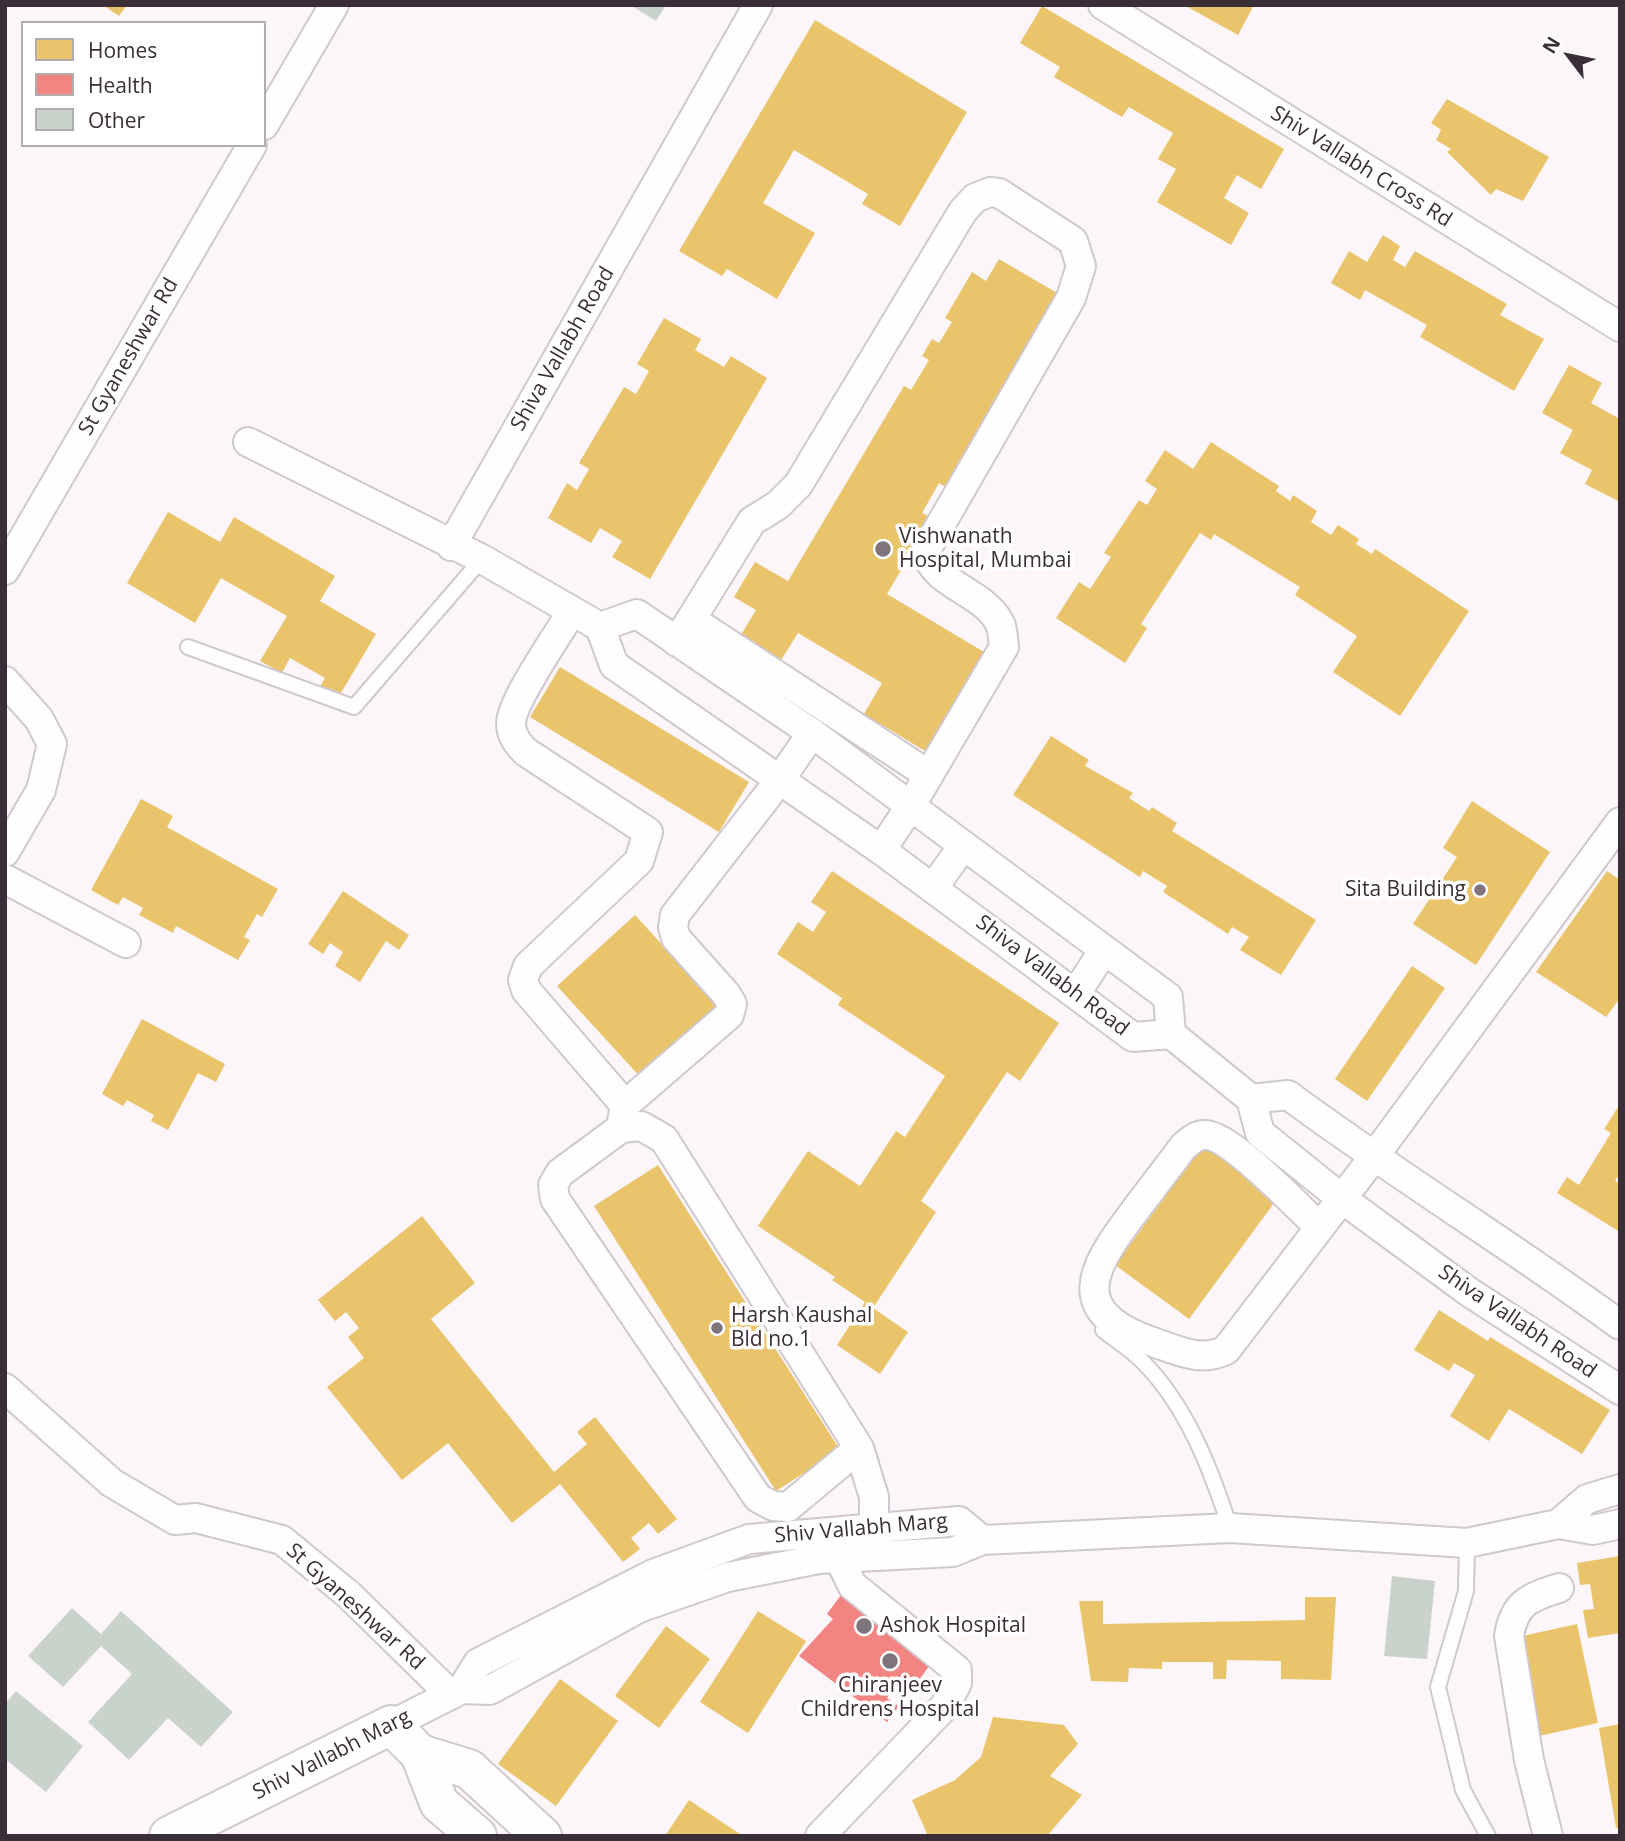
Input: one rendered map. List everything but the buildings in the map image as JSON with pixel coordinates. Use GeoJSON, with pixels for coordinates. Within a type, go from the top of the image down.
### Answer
{"type":"FeatureCollection","features":[{"type":"Feature","properties":{"kind":"street"},"geometry":{"type":"LineString","coordinates":[[266,122],[334,5]]}},
{"type":"Feature","properties":{"kind":"street","name":"Shiva Vallabh Road"},"geometry":{"type":"LineString","coordinates":[[451,546],[758,5]]}},
{"type":"Feature","properties":{"kind":"street","name":"Shiv Vallabh Cross Rd"},"geometry":{"type":"LineString","coordinates":[[1102,5],[1620,327]]}},
{"type":"Feature","properties":{"kind":"street","name":"St Gyaneshwar Rd"},"geometry":{"type":"LineString","coordinates":[[5,570],[251,147]]}},
{"type":"Feature","properties":{"kind":"street"},"geometry":{"type":"LineString","coordinates":[[685,631],[751,521],[778,505],[798,485],[942,245],[975,198],[990,192],[999,193],[1073,241],[1082,266],[1071,298],[926,550],[928,559],[937,569],[990,609],[1000,625],[1004,647],[910,807],[881,850]]}},
{"type":"Feature","properties":{"kind":"street"},"geometry":{"type":"LineString","coordinates":[[248,442],[451,546],[482,559],[600,627],[637,614],[685,631],[929,775]]}},
{"type":"Feature","properties":{"kind":"street"},"geometry":{"type":"LineString","coordinates":[[572,611],[522,694],[511,722],[515,741],[526,752],[648,832],[639,861],[528,966],[523,980],[526,990],[623,1116],[664,1139],[859,1448],[874,1497],[874,1527]]}},
{"type":"Feature","properties":{"kind":"street","name":"Shiva Vallabh Road"},"geometry":{"type":"LineString","coordinates":[[600,627],[614,665],[881,850],[1133,1037],[1171,1034]]}},
{"type":"Feature","properties":{"kind":"street"},"geometry":{"type":"LineString","coordinates":[[685,631],[812,733],[1168,997],[1171,1034],[1251,1099],[1288,1095],[1373,1158],[1568,1286],[1620,1325]]}},
{"type":"Feature","properties":{"kind":"street"},"geometry":{"type":"LineString","coordinates":[[5,681],[39,719],[52,744],[41,790],[5,852]]}},
{"type":"Feature","properties":{"kind":"street"},"geometry":{"type":"LineString","coordinates":[[812,733],[779,781],[676,915],[673,927],[676,938],[726,995],[732,1004],[729,1015],[560,1173],[553,1185],[555,1199],[758,1498],[773,1506],[788,1507],[859,1448]]}},
{"type":"Feature","properties":{"kind":"street"},"geometry":{"type":"LineString","coordinates":[[1319,1227],[1235,1149],[1206,1135],[1193,1138],[1183,1147],[1105,1250],[1095,1273],[1094,1289],[1100,1307],[1113,1322],[1125,1329],[1196,1356],[1212,1357],[1226,1350],[1373,1158],[1620,822]]}},
{"type":"Feature","properties":{"kind":"street"},"geometry":{"type":"LineString","coordinates":[[933,888],[962,846]]}},
{"type":"Feature","properties":{"kind":"street"},"geometry":{"type":"LineString","coordinates":[[5,879],[126,943]]}},
{"type":"Feature","properties":{"kind":"street"},"geometry":{"type":"LineString","coordinates":[[1076,993],[1104,950]]}},
{"type":"Feature","properties":{"kind":"street","name":"Shiva Vallabh Road"},"geometry":{"type":"LineString","coordinates":[[1251,1099],[1260,1133],[1341,1198],[1469,1292],[1620,1390]]}},
{"type":"Feature","properties":{"kind":"street","name":"St Gyaneshwar Rd"},"geometry":{"type":"LineString","coordinates":[[5,1388],[112,1483],[175,1520],[197,1518],[282,1540],[349,1595],[456,1692]]}},
{"type":"Feature","properties":{"kind":"street"},"geometry":{"type":"LineString","coordinates":[[1558,1524],[1587,1499],[1620,1489]]}},
{"type":"Feature","properties":{"kind":"street","name":"Shiv Vallabh Marg"},"geometry":{"type":"LineString","coordinates":[[169,1836],[456,1692],[478,1663],[653,1574],[749,1539],[960,1521],[982,1540]]}},
{"type":"Feature","properties":{"kind":"street"},"geometry":{"type":"LineString","coordinates":[[456,1692],[490,1690],[639,1608],[716,1582],[819,1559],[953,1552],[982,1540],[1230,1528],[1467,1543],[1558,1524],[1593,1530],[1620,1524]]}},
{"type":"Feature","properties":{"kind":"street"},"geometry":{"type":"LineString","coordinates":[[820,1836],[945,1706],[957,1683],[957,1670],[852,1585],[839,1558]]}},
{"type":"Feature","properties":{"kind":"street"},"geometry":{"type":"LineString","coordinates":[[1548,1836],[1529,1760],[1509,1636],[1512,1619],[1518,1608],[1538,1594],[1559,1588]]}},
{"type":"Feature","properties":{"kind":"street"},"geometry":{"type":"LineString","coordinates":[[390,1725],[419,1754],[439,1803],[477,1836]]}},
{"type":"Feature","properties":{"kind":"street"},"geometry":{"type":"LineString","coordinates":[[419,1754],[469,1769],[542,1836]]}},
{"type":"Feature","properties":{"kind":"lane"},"geometry":{"type":"LineString","coordinates":[[188,647],[354,707],[482,559]]}},
{"type":"Feature","properties":{"kind":"lane"},"geometry":{"type":"LineString","coordinates":[[1102,1330],[1141,1360],[1176,1402],[1216,1484],[1230,1528]]}},
{"type":"Feature","properties":{"kind":"lane"},"geometry":{"type":"LineString","coordinates":[[1467,1543],[1466,1591],[1438,1687],[1463,1790],[1488,1836]]}},
{"type":"Feature","properties":{"kind":"place","name":"Vishwanath Hospital, Mumbai"},"geometry":{"type":"Point","coordinates":[883,549]}},
{"type":"Feature","properties":{"kind":"place","name":"Sita Building"},"geometry":{"type":"Point","coordinates":[1480,890]}},
{"type":"Feature","properties":{"kind":"place","name":"Harsh Kaushal Bld no.1"},"geometry":{"type":"Point","coordinates":[717,1328]}},
{"type":"Feature","properties":{"kind":"place","name":"Ashok Hospital"},"geometry":{"type":"Point","coordinates":[864,1626]}},
{"type":"Feature","properties":{"kind":"place","name":"Chiranjeev Childrens Hospital"},"geometry":{"type":"Point","coordinates":[890,1661]}}]}
